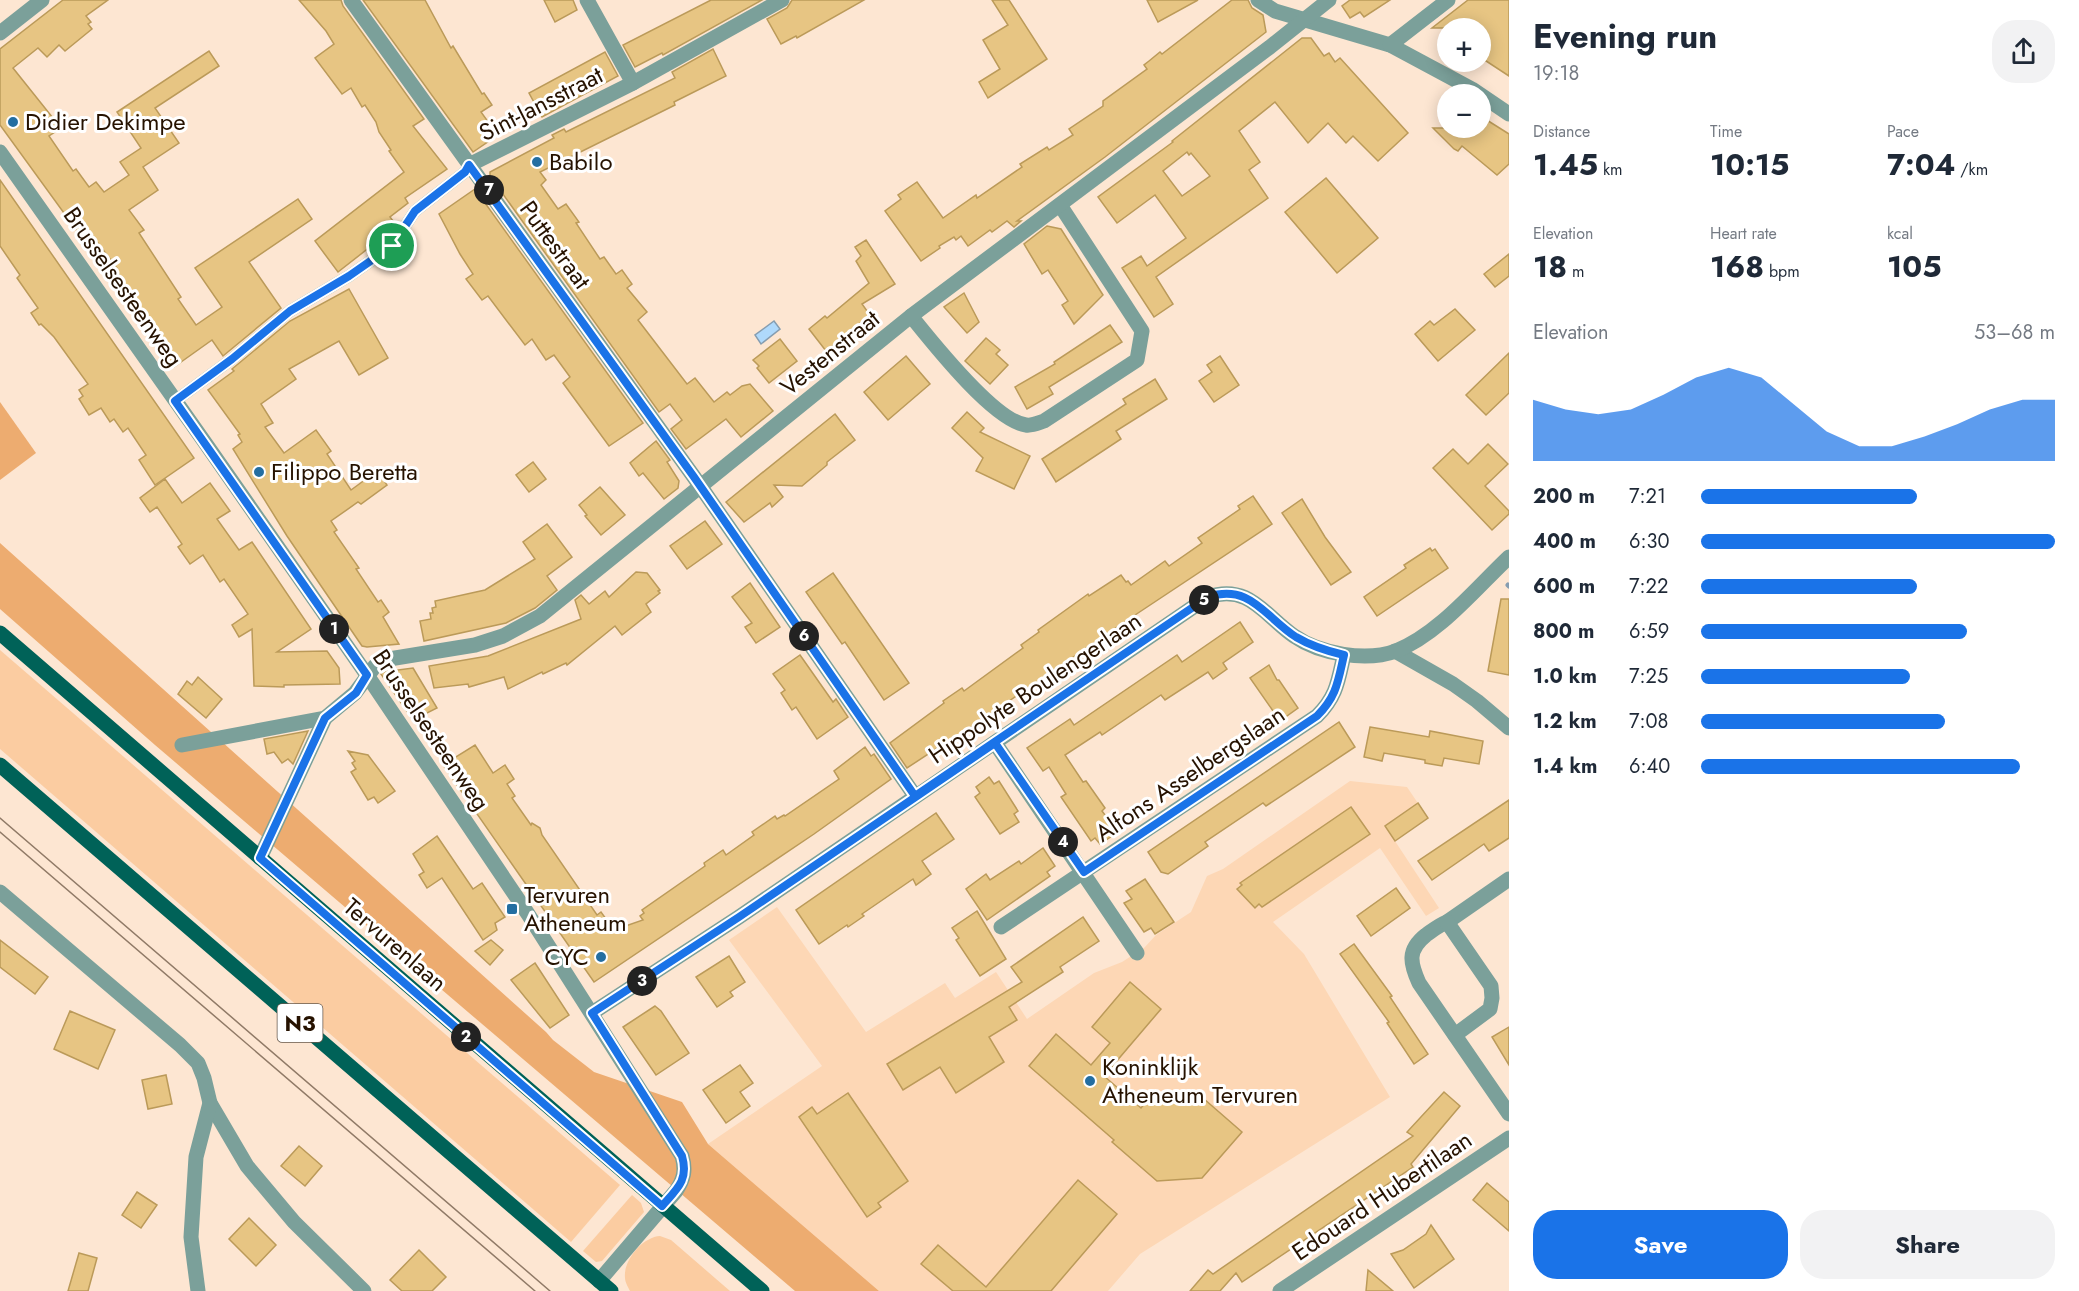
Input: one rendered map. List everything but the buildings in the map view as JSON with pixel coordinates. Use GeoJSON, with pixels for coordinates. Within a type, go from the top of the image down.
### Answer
{"type":"FeatureCollection","features":[{"type":"Feature","properties":{"kind":"main road","name":"Tervurenlaan"},"geometry":{"type":"LineString","coordinates":[[0,633],[762,1291]]}},
{"type":"Feature","properties":{"kind":"main road","name":"N3"},"geometry":{"type":"LineString","coordinates":[[0,765],[611,1291]]}},
{"type":"Feature","properties":{"kind":"street"},"geometry":{"type":"LineString","coordinates":[[0,33],[42,0]]}},
{"type":"Feature","properties":{"kind":"street","name":"Puttestraat"},"geometry":{"type":"LineString","coordinates":[[351,0],[701,487],[915,796]]}},
{"type":"Feature","properties":{"kind":"street","name":"Sint-Jansstraat"},"geometry":{"type":"LineString","coordinates":[[587,0],[633,83]]}},
{"type":"Feature","properties":{"kind":"street","name":"Sint-Jansstraat"},"geometry":{"type":"LineString","coordinates":[[469,165],[633,83],[782,0]]}},
{"type":"Feature","properties":{"kind":"street"},"geometry":{"type":"LineString","coordinates":[[1258,0],[1275,11],[1390,45],[1472,89],[1509,114]]}},
{"type":"Feature","properties":{"kind":"street","name":"Vestenstraat"},"geometry":{"type":"LineString","coordinates":[[325,718],[356,693],[367,675],[386,658],[476,645],[503,636],[533,621],[557,604],[911,316],[1329,0]]}},
{"type":"Feature","properties":{"kind":"street"},"geometry":{"type":"LineString","coordinates":[[1390,45],[1448,0]]}},
{"type":"Feature","properties":{"kind":"street","name":"Brusselsesteenweg"},"geometry":{"type":"LineString","coordinates":[[0,152],[367,675],[528,914],[682,1156],[685,1167],[684,1176],[676,1191],[599,1281]]}},
{"type":"Feature","properties":{"kind":"street"},"geometry":{"type":"LineString","coordinates":[[175,401],[232,359],[290,311],[349,276],[392,246],[415,211],[465,172],[469,165]]}},
{"type":"Feature","properties":{"kind":"street"},"geometry":{"type":"LineString","coordinates":[[911,316],[950,364],[1000,412],[1025,425],[1034,425],[1044,421],[1137,360],[1142,331],[1060,205]]}},
{"type":"Feature","properties":{"kind":"street","name":"Hippolyte Boulengerlaan"},"geometry":{"type":"LineString","coordinates":[[592,1013],[739,917],[1208,597],[1221,593],[1232,593],[1247,598],[1294,636],[1317,648],[1344,655],[1374,655],[1395,651],[1420,638],[1444,619],[1509,557]]}},
{"type":"Feature","properties":{"kind":"street"},"geometry":{"type":"LineString","coordinates":[[1395,651],[1453,684],[1509,728]]}},
{"type":"Feature","properties":{"kind":"street","name":"Alfons Asselbergslaan"},"geometry":{"type":"LineString","coordinates":[[1001,927],[1317,716],[1330,703],[1344,655]]}},
{"type":"Feature","properties":{"kind":"street"},"geometry":{"type":"LineString","coordinates":[[260,858],[325,718]]}},
{"type":"Feature","properties":{"kind":"street"},"geometry":{"type":"LineString","coordinates":[[182,745],[325,718]]}},
{"type":"Feature","properties":{"kind":"street"},"geometry":{"type":"LineString","coordinates":[[995,743],[1137,953]]}},
{"type":"Feature","properties":{"kind":"street"},"geometry":{"type":"LineString","coordinates":[[1509,879],[1447,922],[1440,924],[1416,943],[1412,956],[1412,968],[1419,983],[1509,1114]]}},
{"type":"Feature","properties":{"kind":"street"},"geometry":{"type":"LineString","coordinates":[[0,892],[180,1045],[198,1063],[210,1103],[247,1166],[294,1221],[364,1291]]}},
{"type":"Feature","properties":{"kind":"street"},"geometry":{"type":"LineString","coordinates":[[1447,922],[1491,986],[1492,998],[1490,1009],[1455,1035]]}},
{"type":"Feature","properties":{"kind":"street"},"geometry":{"type":"LineString","coordinates":[[198,1291],[191,1237],[196,1157],[210,1103]]}},
{"type":"Feature","properties":{"kind":"street","name":"Edouard Hubertilaan"},"geometry":{"type":"LineString","coordinates":[[1280,1291],[1509,1138]]}},
{"type":"Feature","properties":{"kind":"shaded area"},"geometry":{"type":"Polygon","coordinates":[[[0,402],[36,453],[0,480],[0,402]]]}},
{"type":"Feature","properties":{"kind":"shaded area"},"geometry":{"type":"Polygon","coordinates":[[[0,543],[553,1040],[594,1072],[682,1102],[708,1144],[879,1291],[795,1291],[155,745],[0,609],[0,543]]]}},
{"type":"Feature","properties":{"kind":"shaded area"},"geometry":{"type":"Polygon","coordinates":[[[0,650],[620,1185],[571,1242],[0,749],[0,650]]]}},
{"type":"Feature","properties":{"kind":"shaded area","name":"Koninklijk Atheneum Tervuren"},"geometry":{"type":"Polygon","coordinates":[[[1350,781],[1407,787],[1428,818],[1395,841],[1439,908],[1426,916],[1380,848],[1273,922],[1304,954],[1390,1097],[1140,1254],[1108,1291],[879,1291],[708,1144],[822,1066],[729,940],[777,907],[866,1032],[945,983],[955,998],[996,972],[1027,1019],[1094,973],[1122,962],[1144,948],[1156,935],[1191,912],[1207,876],[1223,869],[1350,781]]]}},
{"type":"Feature","properties":{"kind":"shaded area"},"geometry":{"type":"Polygon","coordinates":[[[632,1195],[641,1203],[644,1212],[602,1261],[596,1262],[583,1251],[632,1195]]]}},
{"type":"Feature","properties":{"kind":"shaded area"},"geometry":{"type":"Polygon","coordinates":[[[660,1236],[671,1240],[730,1291],[630,1291],[625,1278],[627,1264],[641,1245],[647,1240],[660,1236]]]}},
{"type":"Feature","properties":{"kind":"water"},"geometry":{"type":"Polygon","coordinates":[[[774,321],[780,329],[761,344],[755,335],[774,321]]]}},
{"type":"Feature","properties":{"kind":"tram line"},"geometry":{"type":"LineString","coordinates":[[0,818],[550,1291]]}},
{"type":"Feature","properties":{"kind":"tram line"},"geometry":{"type":"LineString","coordinates":[[0,832],[535,1291]]}},
{"type":"Feature","properties":{"kind":"place","name":"Didier Dekimpe"},"geometry":{"type":"Point","coordinates":[13,122]}},
{"type":"Feature","properties":{"kind":"place","name":"Babilo"},"geometry":{"type":"Point","coordinates":[537,162]}},
{"type":"Feature","properties":{"kind":"place","name":"Filippo Beretta"},"geometry":{"type":"Point","coordinates":[259,472]}},
{"type":"Feature","properties":{"kind":"place","name":"Tervuren Atheneum"},"geometry":{"type":"Point","coordinates":[512,909]}},
{"type":"Feature","properties":{"kind":"place","name":"CYC"},"geometry":{"type":"Point","coordinates":[601,957]}},
{"type":"Feature","properties":{"kind":"place","name":"Koninklijk Atheneum Tervuren"},"geometry":{"type":"Point","coordinates":[1090,1081]}},
{"type":"Feature","properties":{"kind":"route"},"geometry":{"type":"LineString","coordinates":[[469,165],[483,181],[694,477],[915,796],[1208,597],[1221,593],[1232,593],[1247,598],[1294,636],[1317,648],[1344,655],[1330,703],[1317,716],[1084,872],[995,743],[739,917],[592,1013],[682,1156],[685,1167],[681,1184],[662,1206],[260,858],[325,718],[356,693],[367,675],[175,401],[232,359],[290,311],[349,276],[392,246],[415,211],[465,172],[469,165]]}}]}
